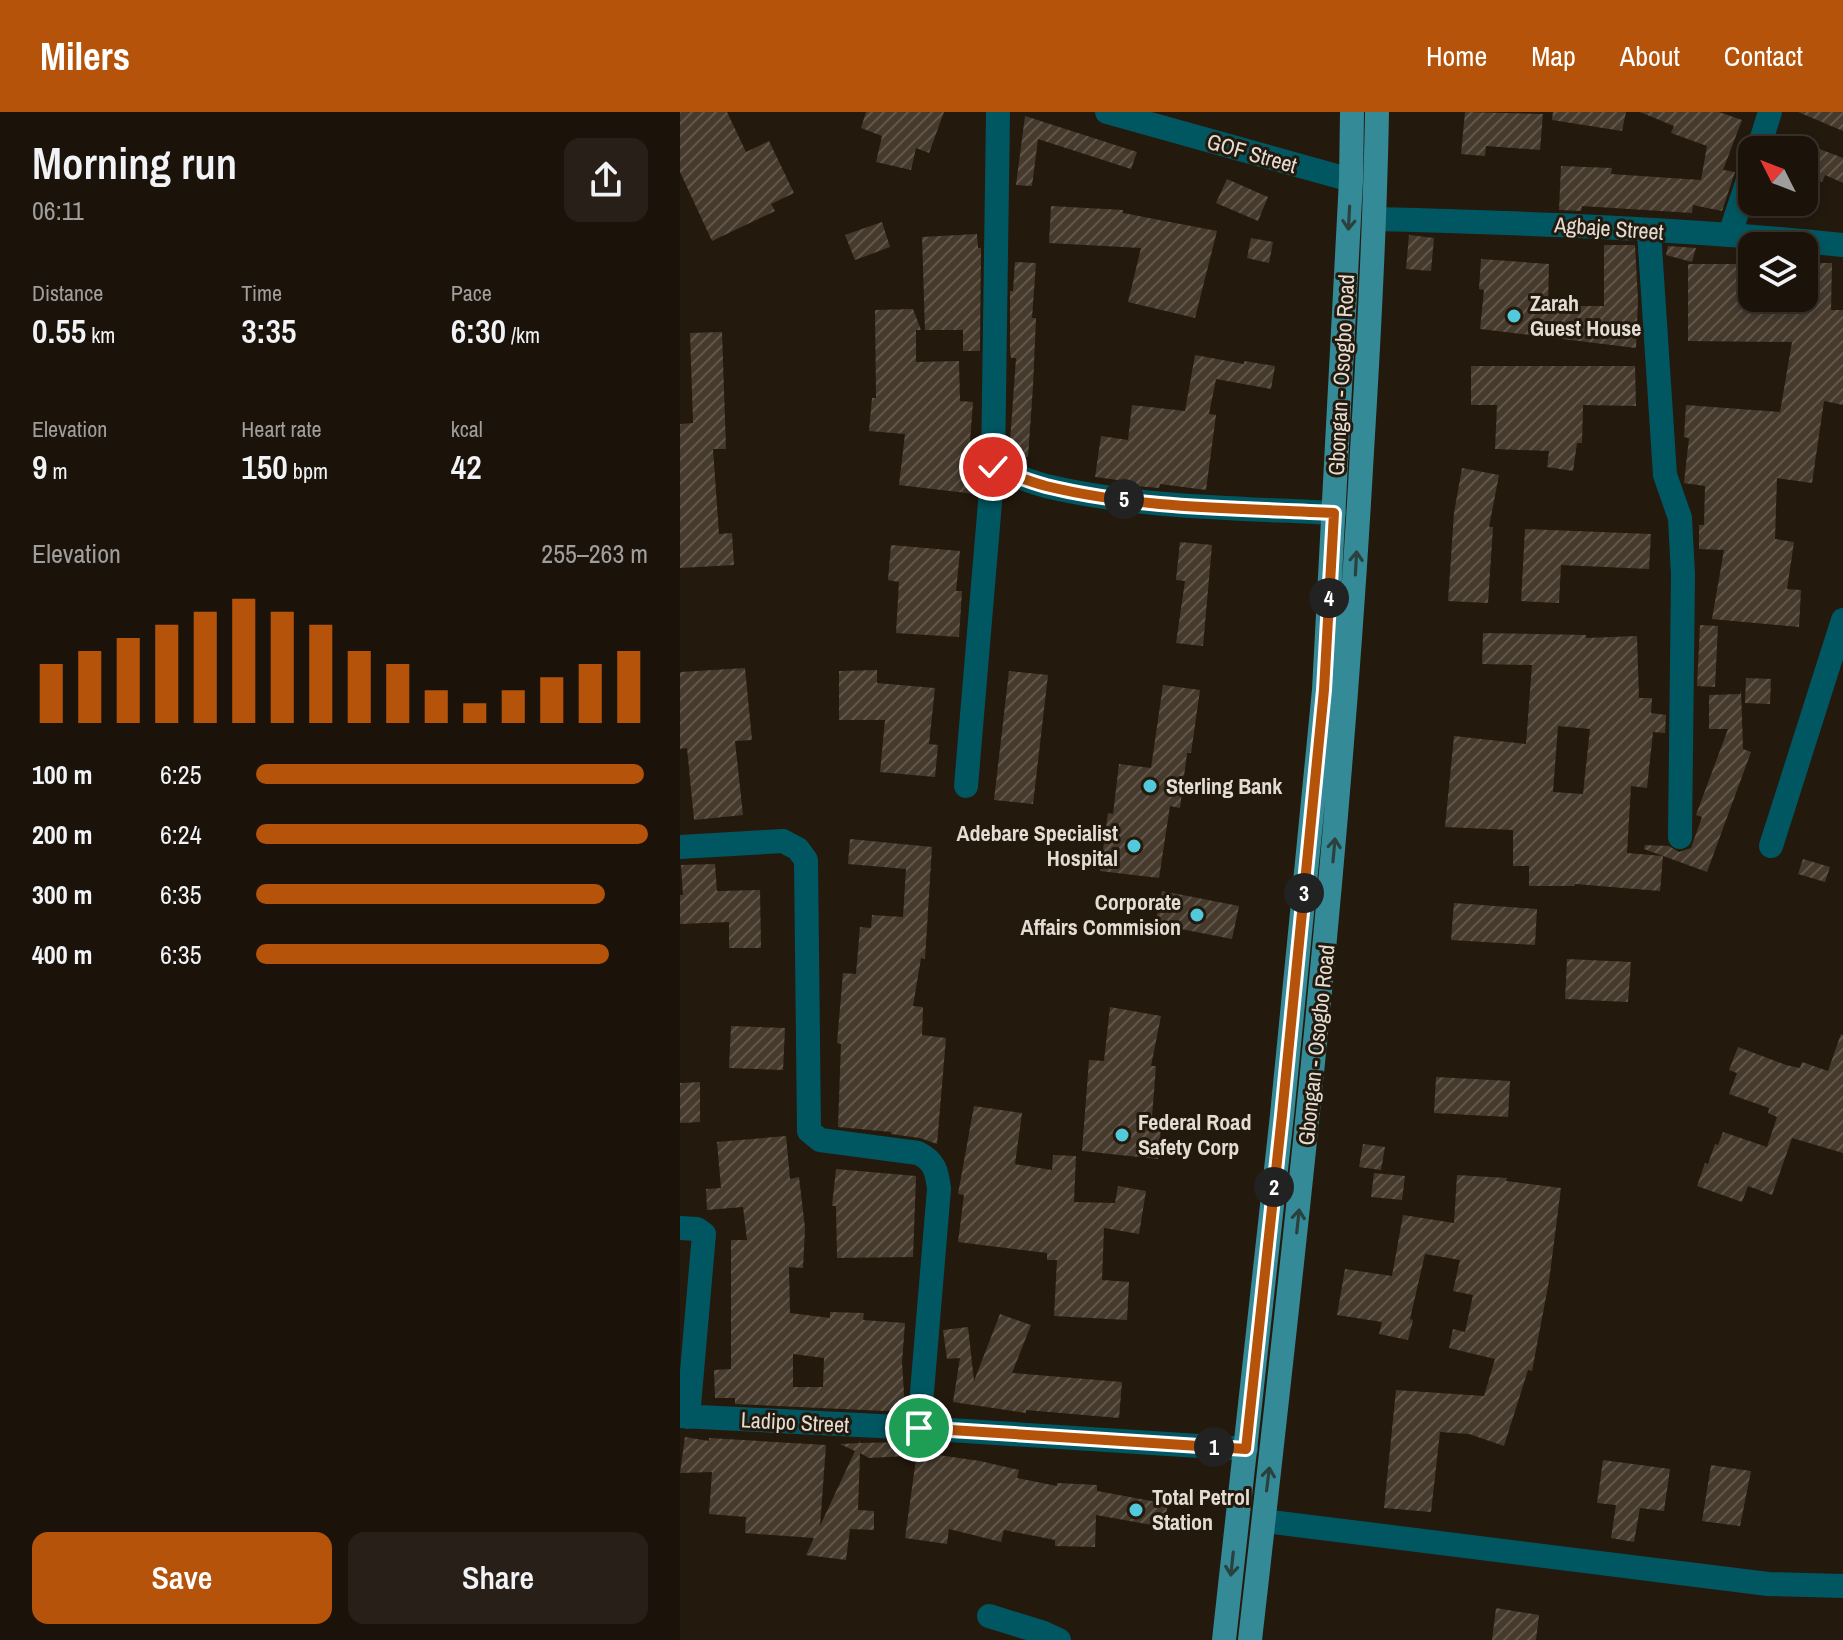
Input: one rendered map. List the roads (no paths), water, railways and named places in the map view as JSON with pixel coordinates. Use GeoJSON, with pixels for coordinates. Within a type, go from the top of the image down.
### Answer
{"type":"FeatureCollection","features":[{"type":"Feature","properties":{"kind":"main road","name":"Gbongan - Osogbo Road"},"geometry":{"type":"LineString","coordinates":[[1224,1640],[1282,1115],[1322,706],[1351,180],[1352,112]]}},
{"type":"Feature","properties":{"kind":"main road","name":"Gbongan - Osogbo Road"},"geometry":{"type":"LineString","coordinates":[[1250,1640],[1294,1267],[1352,629],[1375,219],[1377,112]]}},
{"type":"Feature","properties":{"kind":"street"},"geometry":{"type":"LineString","coordinates":[[966,786],[993,467],[998,112]]}},
{"type":"Feature","properties":{"kind":"street","name":"GOF Street"},"geometry":{"type":"LineString","coordinates":[[1107,112],[1351,180]]}},
{"type":"Feature","properties":{"kind":"street"},"geometry":{"type":"LineString","coordinates":[[1762,136],[1770,112]]}},
{"type":"Feature","properties":{"kind":"street"},"geometry":{"type":"LineString","coordinates":[[1730,234],[1738,210]]}},
{"type":"Feature","properties":{"kind":"street","name":"Agbaje Street"},"geometry":{"type":"LineString","coordinates":[[1375,219],[1578,224],[1843,245]]}},
{"type":"Feature","properties":{"kind":"street"},"geometry":{"type":"LineString","coordinates":[[1649,232],[1665,475],[1680,518],[1683,575],[1680,837]]}},
{"type":"Feature","properties":{"kind":"street"},"geometry":{"type":"LineString","coordinates":[[993,467],[1043,485],[1098,496],[1163,504],[1334,513]]}},
{"type":"Feature","properties":{"kind":"street"},"geometry":{"type":"LineString","coordinates":[[1771,846],[1843,620]]}},
{"type":"Feature","properties":{"kind":"street"},"geometry":{"type":"LineString","coordinates":[[680,847],[783,841],[802,853],[806,860],[809,1131],[820,1140],[918,1153],[935,1166],[939,1189],[919,1428]]}},
{"type":"Feature","properties":{"kind":"street"},"geometry":{"type":"LineString","coordinates":[[680,1228],[697,1229],[704,1234],[684,1416]]}},
{"type":"Feature","properties":{"kind":"street","name":"Ladipo Street"},"geometry":{"type":"LineString","coordinates":[[684,1416],[1246,1449]]}},
{"type":"Feature","properties":{"kind":"street"},"geometry":{"type":"LineString","coordinates":[[1264,1521],[1768,1584],[1843,1586]]}},
{"type":"Feature","properties":{"kind":"street"},"geometry":{"type":"LineString","coordinates":[[989,1616],[1059,1640]]}},
{"type":"Feature","properties":{"kind":"place","name":"Zarah Guest House"},"geometry":{"type":"Point","coordinates":[1514,316]}},
{"type":"Feature","properties":{"kind":"place","name":"Sterling Bank"},"geometry":{"type":"Point","coordinates":[1150,786]}},
{"type":"Feature","properties":{"kind":"place","name":"Adebare Specialist Hospital"},"geometry":{"type":"Point","coordinates":[1134,846]}},
{"type":"Feature","properties":{"kind":"place","name":"Corporate Affairs Commision"},"geometry":{"type":"Point","coordinates":[1197,915]}},
{"type":"Feature","properties":{"kind":"place","name":"Federal Road Safety Corp"},"geometry":{"type":"Point","coordinates":[1122,1135]}},
{"type":"Feature","properties":{"kind":"place","name":"Total Petrol Station"},"geometry":{"type":"Point","coordinates":[1136,1510]}}]}
